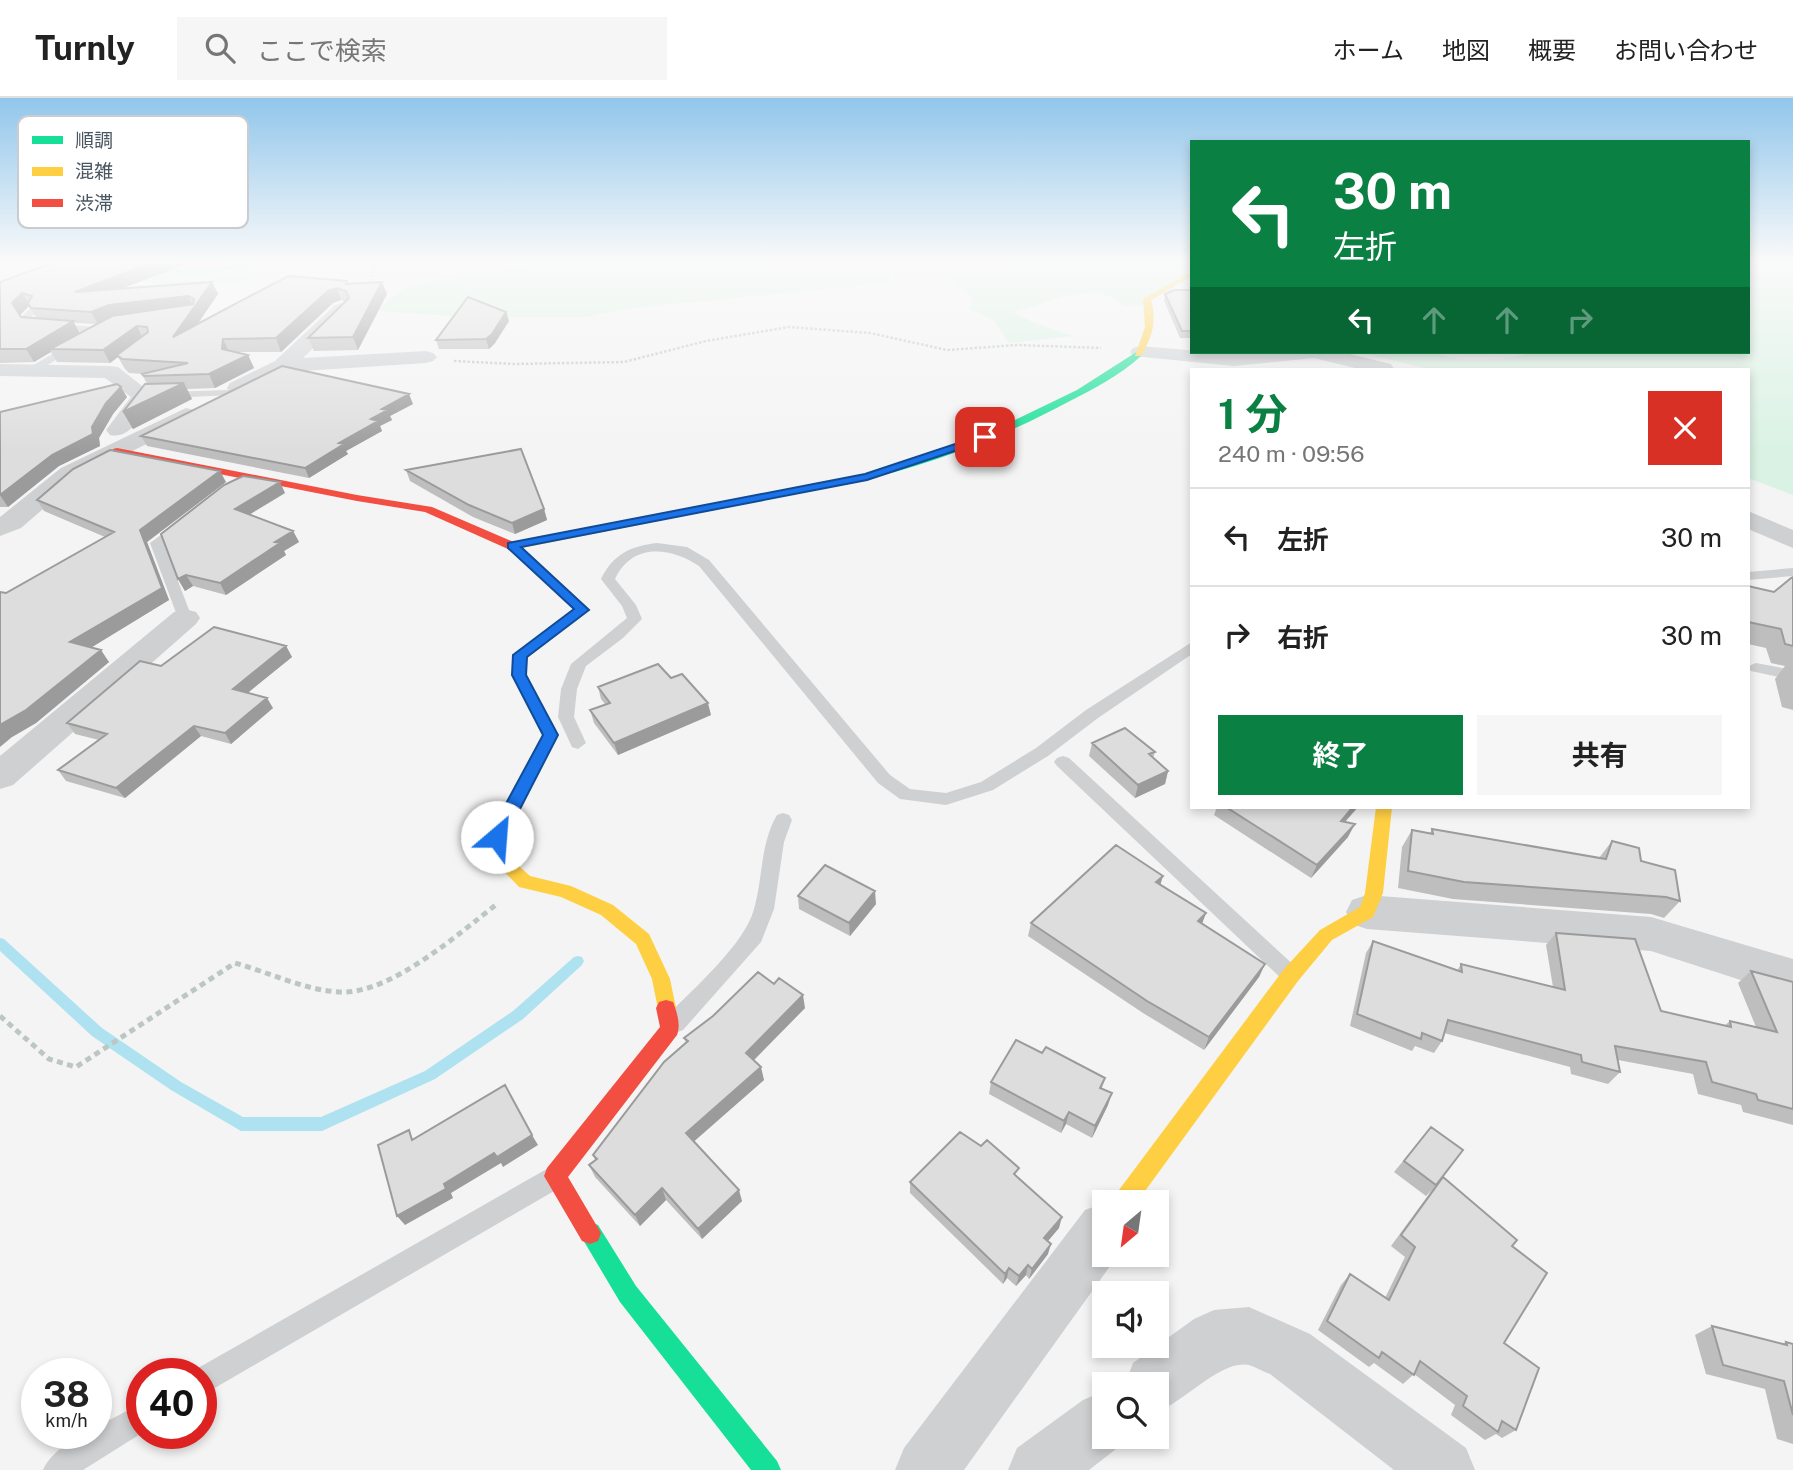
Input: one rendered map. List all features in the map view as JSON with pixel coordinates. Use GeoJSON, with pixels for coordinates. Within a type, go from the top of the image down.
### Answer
{"type":"FeatureCollection","features":[{"type":"Feature","properties":{"kind":"street"},"geometry":{"type":"LineString","coordinates":[[0,528],[70,473],[283,366],[326,325]]}},
{"type":"Feature","properties":{"kind":"street"},"geometry":{"type":"LineString","coordinates":[[512,545],[867,477],[945,452],[1024,422],[1124,367],[1140,352],[1150,325]]}},
{"type":"Feature","properties":{"kind":"street"},"geometry":{"type":"LineString","coordinates":[[1140,352],[1234,360],[1295,354]]}},
{"type":"Feature","properties":{"kind":"street"},"geometry":{"type":"LineString","coordinates":[[1323,354],[1379,368]]}},
{"type":"Feature","properties":{"kind":"street"},"geometry":{"type":"LineString","coordinates":[[283,366],[426,357]]}},
{"type":"Feature","properties":{"kind":"street"},"geometry":{"type":"LineString","coordinates":[[0,370],[115,368],[144,396],[123,420],[113,439],[117,451]]}},
{"type":"Feature","properties":{"kind":"street"},"geometry":{"type":"LineString","coordinates":[[117,451],[253,475],[357,498],[428,509],[512,545],[582,610],[520,655],[519,675],[550,735],[497,837],[502,861],[525,882],[565,891],[607,910],[643,939],[661,979],[670,1028],[555,1176],[628,1294],[768,1470]]}},
{"type":"Feature","properties":{"kind":"street"},"geometry":{"type":"LineString","coordinates":[[1750,520],[1793,540]]}},
{"type":"Feature","properties":{"kind":"street"},"geometry":{"type":"LineString","coordinates":[[0,776],[186,618]]}},
{"type":"Feature","properties":{"kind":"street"},"geometry":{"type":"LineString","coordinates":[[1367,912],[1374,893],[1384,809]]}},
{"type":"Feature","properties":{"kind":"street"},"geometry":{"type":"LineString","coordinates":[[1133,1190],[1291,975],[1326,936],[1367,912],[1650,934],[1793,978]]}},
{"type":"Feature","properties":{"kind":"street"},"geometry":{"type":"LineString","coordinates":[[926,1470],[1092,1244]]}},
{"type":"Feature","properties":{"kind":"street"},"geometry":{"type":"LineString","coordinates":[[1169,1373],[1214,1339],[1249,1336],[1290,1354],[1444,1470]]}},
{"type":"Feature","properties":{"kind":"street"},"geometry":{"type":"LineString","coordinates":[[1039,1470],[1092,1430]]}},
{"type":"Feature","properties":{"kind":"lane"},"geometry":{"type":"LineString","coordinates":[[31,371],[103,329],[33,325]]}},
{"type":"Feature","properties":{"kind":"lane"},"geometry":{"type":"LineString","coordinates":[[144,396],[228,393]]}},
{"type":"Feature","properties":{"kind":"lane"},"geometry":{"type":"LineString","coordinates":[[234,486],[253,475]]}},
{"type":"Feature","properties":{"kind":"lane"},"geometry":{"type":"LineString","coordinates":[[186,618],[157,543],[195,513]]}},
{"type":"Feature","properties":{"kind":"lane"},"geometry":{"type":"LineString","coordinates":[[578,743],[566,717],[569,689],[579,664],[635,619],[629,605],[608,579],[612,566],[624,555],[649,547],[682,550],[704,563],[884,779],[906,795],[946,799],[987,786],[1042,752],[1092,714],[1190,648]]}},
{"type":"Feature","properties":{"kind":"lane"},"geometry":{"type":"LineString","coordinates":[[1750,576],[1793,572]]}},
{"type":"Feature","properties":{"kind":"lane"},"geometry":{"type":"LineString","coordinates":[[1756,668],[1793,676]]}},
{"type":"Feature","properties":{"kind":"lane"},"geometry":{"type":"LineString","coordinates":[[1063,762],[1291,975]]}},
{"type":"Feature","properties":{"kind":"lane"},"geometry":{"type":"LineString","coordinates":[[670,1028],[754,936],[764,909],[775,842],[783,820]]}},
{"type":"Feature","properties":{"kind":"lane"},"geometry":{"type":"LineString","coordinates":[[217,1373],[555,1176]]}},
{"type":"Feature","properties":{"kind":"lane"},"geometry":{"type":"LineString","coordinates":[[58,1470],[126,1426]]}},
{"type":"Feature","properties":{"kind":"path"},"geometry":{"type":"LineString","coordinates":[[426,357],[514,364],[624,362],[706,341],[789,327],[870,333],[947,350],[1017,345],[1140,352]]}},
{"type":"Feature","properties":{"kind":"path"},"geometry":{"type":"LineString","coordinates":[[0,1016],[49,1059],[76,1067],[235,963],[341,993],[376,984],[434,953],[525,882]]}},
{"type":"Feature","properties":{"kind":"green space"},"geometry":{"type":"Polygon","coordinates":[[[996,325],[1041,325],[1074,336],[1009,343],[996,325]]]}},
{"type":"Feature","properties":{"kind":"green space"},"geometry":{"type":"Polygon","coordinates":[[[1750,325],[1793,325],[1793,495],[1750,479],[1750,368],[1424,368],[1366,354],[1440,354],[1471,360],[1525,354],[1750,354],[1750,325]]]}},
{"type":"Feature","properties":{"kind":"building"},"geometry":{"type":"Polygon","coordinates":[[[0,325],[66,325],[26,349],[0,349],[0,325]]]}},
{"type":"Feature","properties":{"kind":"building"},"geometry":{"type":"Polygon","coordinates":[[[95,325],[181,325],[173,337],[196,325],[290,325],[276,338],[223,339],[222,349],[248,355],[209,374],[144,376],[142,374],[188,363],[122,359],[117,355],[148,332],[147,327],[137,326],[103,350],[50,349],[95,325]]]}},
{"type":"Feature","properties":{"kind":"building"},"geometry":{"type":"Polygon","coordinates":[[[321,325],[359,325],[353,337],[308,338],[321,325]]]}},
{"type":"Feature","properties":{"kind":"building"},"geometry":{"type":"Polygon","coordinates":[[[447,325],[498,325],[486,339],[436,340],[447,325]]]}},
{"type":"Feature","properties":{"kind":"building"},"geometry":{"type":"Polygon","coordinates":[[[1179,325],[1190,325],[1190,331],[1182,331],[1179,325]]]}},
{"type":"Feature","properties":{"kind":"building"},"geometry":{"type":"Polygon","coordinates":[[[282,366],[409,394],[382,409],[388,410],[371,419],[378,421],[339,443],[344,444],[305,468],[141,436],[282,366]]]}},
{"type":"Feature","properties":{"kind":"building"},"geometry":{"type":"Polygon","coordinates":[[[184,383],[123,412],[145,384],[184,383]]]}},
{"type":"Feature","properties":{"kind":"building"},"geometry":{"type":"Polygon","coordinates":[[[117,384],[121,387],[106,403],[92,427],[93,434],[52,455],[0,495],[0,412],[117,384]]]}},
{"type":"Feature","properties":{"kind":"building"},"geometry":{"type":"Polygon","coordinates":[[[521,449],[544,509],[512,523],[469,505],[406,470],[521,449]]]}},
{"type":"Feature","properties":{"kind":"building"},"geometry":{"type":"Polygon","coordinates":[[[110,450],[220,471],[140,530],[162,588],[70,642],[101,650],[26,710],[0,725],[0,592],[6,593],[114,532],[37,500],[73,469],[110,450]]]}},
{"type":"Feature","properties":{"kind":"building"},"geometry":{"type":"Polygon","coordinates":[[[243,476],[280,482],[235,509],[293,531],[275,542],[280,543],[220,583],[186,575],[178,579],[161,534],[224,485],[243,476]]]}},
{"type":"Feature","properties":{"kind":"building"},"geometry":{"type":"Polygon","coordinates":[[[1793,577],[1793,646],[1785,644],[1781,629],[1750,622],[1750,586],[1774,592],[1793,577]]]}},
{"type":"Feature","properties":{"kind":"building"},"geometry":{"type":"Polygon","coordinates":[[[214,627],[286,646],[233,689],[267,698],[225,733],[194,726],[116,788],[58,770],[107,734],[67,723],[140,661],[161,666],[214,627]]]}},
{"type":"Feature","properties":{"kind":"building"},"geometry":{"type":"Polygon","coordinates":[[[658,664],[671,678],[682,674],[708,703],[614,743],[590,710],[610,703],[598,687],[658,664]]]}},
{"type":"Feature","properties":{"kind":"building"},"geometry":{"type":"Polygon","coordinates":[[[1125,728],[1155,752],[1149,754],[1168,771],[1138,785],[1092,743],[1125,728]]]}},
{"type":"Feature","properties":{"kind":"building"},"geometry":{"type":"Polygon","coordinates":[[[1229,809],[1351,809],[1341,821],[1355,824],[1317,865],[1229,809]]]}},
{"type":"Feature","properties":{"kind":"building"},"geometry":{"type":"Polygon","coordinates":[[[1432,829],[1606,859],[1612,841],[1639,848],[1641,861],[1675,870],[1680,901],[1666,897],[1464,882],[1408,871],[1412,830],[1433,834],[1432,829]]]}},
{"type":"Feature","properties":{"kind":"building"},"geometry":{"type":"Polygon","coordinates":[[[1116,845],[1163,876],[1156,882],[1206,913],[1198,921],[1265,964],[1209,1037],[1147,1001],[1031,923],[1116,845]]]}},
{"type":"Feature","properties":{"kind":"building"},"geometry":{"type":"Polygon","coordinates":[[[825,865],[875,891],[849,923],[798,896],[825,865]]]}},
{"type":"Feature","properties":{"kind":"building"},"geometry":{"type":"Polygon","coordinates":[[[1556,933],[1635,939],[1661,1011],[1731,1027],[1730,1021],[1777,1032],[1751,971],[1793,982],[1793,1109],[1758,1100],[1756,1094],[1712,1082],[1706,1062],[1615,1046],[1620,1072],[1582,1062],[1581,1055],[1448,1020],[1442,1041],[1422,1033],[1421,1039],[1357,1014],[1373,941],[1462,972],[1461,964],[1565,990],[1556,933]]]}},
{"type":"Feature","properties":{"kind":"building"},"geometry":{"type":"Polygon","coordinates":[[[758,972],[774,984],[779,978],[803,995],[746,1053],[761,1067],[686,1133],[739,1190],[698,1229],[662,1188],[635,1215],[589,1165],[597,1159],[593,1155],[664,1062],[688,1041],[684,1038],[713,1016],[758,972]]]}},
{"type":"Feature","properties":{"kind":"building"},"geometry":{"type":"Polygon","coordinates":[[[1016,1040],[1042,1053],[1046,1047],[1105,1078],[1100,1088],[1112,1093],[1095,1126],[1069,1112],[1064,1121],[991,1082],[1016,1040]]]}},
{"type":"Feature","properties":{"kind":"building"},"geometry":{"type":"Polygon","coordinates":[[[505,1085],[532,1135],[497,1157],[494,1153],[444,1184],[446,1189],[397,1216],[378,1145],[409,1130],[412,1140],[505,1085]]]}},
{"type":"Feature","properties":{"kind":"building"},"geometry":{"type":"Polygon","coordinates":[[[1431,1127],[1463,1150],[1436,1185],[1404,1161],[1431,1127]]]}},
{"type":"Feature","properties":{"kind":"building"},"geometry":{"type":"Polygon","coordinates":[[[960,1132],[981,1146],[987,1140],[1019,1168],[1014,1174],[1062,1217],[1044,1238],[1051,1244],[1032,1269],[1028,1265],[1019,1276],[1009,1268],[1005,1274],[910,1182],[960,1132]]]}},
{"type":"Feature","properties":{"kind":"building"},"geometry":{"type":"Polygon","coordinates":[[[1443,1177],[1517,1240],[1512,1246],[1547,1273],[1504,1343],[1539,1368],[1516,1430],[1502,1421],[1498,1432],[1463,1406],[1467,1396],[1420,1361],[1414,1375],[1382,1352],[1379,1358],[1327,1321],[1350,1274],[1389,1300],[1415,1247],[1401,1235],[1443,1177]]]}},
{"type":"Feature","properties":{"kind":"building"},"geometry":{"type":"Polygon","coordinates":[[[1712,1326],[1787,1345],[1786,1342],[1793,1344],[1793,1415],[1784,1381],[1723,1365],[1712,1326]]]}},
{"type":"Feature","properties":{"kind":"waterway"},"geometry":{"type":"LineString","coordinates":[[0,943],[97,1032],[176,1086],[241,1124],[322,1124],[430,1075],[518,1015],[578,961]]}},
{"type":"Feature","properties":{"kind":"traffic: fast"},"geometry":{"type":"LineString","coordinates":[[851,480],[940,456],[998,433],[1080,392],[1138,354]]}},
{"type":"Feature","properties":{"kind":"traffic: fast"},"geometry":{"type":"LineString","coordinates":[[590,1233],[628,1294],[768,1470]]}},
{"type":"Feature","properties":{"kind":"traffic: slow"},"geometry":{"type":"LineString","coordinates":[[1138,354],[1149,325]]}},
{"type":"Feature","properties":{"kind":"traffic: slow"},"geometry":{"type":"LineString","coordinates":[[512,546],[851,480]]}},
{"type":"Feature","properties":{"kind":"traffic: slow"},"geometry":{"type":"LineString","coordinates":[[562,591],[582,610],[520,655],[519,675],[550,735],[497,837],[502,861],[525,882],[565,891],[607,910],[643,939],[661,979],[666,1008]]}},
{"type":"Feature","properties":{"kind":"traffic: slow"},"geometry":{"type":"LineString","coordinates":[[1133,1190],[1291,975],[1326,935],[1367,912],[1374,893],[1384,809]]}},
{"type":"Feature","properties":{"kind":"traffic: jam"},"geometry":{"type":"LineString","coordinates":[[117,451],[357,498],[428,509],[512,546],[562,591]]}},
{"type":"Feature","properties":{"kind":"traffic: jam"},"geometry":{"type":"LineString","coordinates":[[590,1233],[555,1176],[670,1029],[666,1008]]}},
{"type":"Feature","properties":{"kind":"route"},"geometry":{"type":"LineString","coordinates":[[497,837],[550,735],[519,675],[520,655],[582,610],[512,545],[867,477],[985,437]]}}]}
